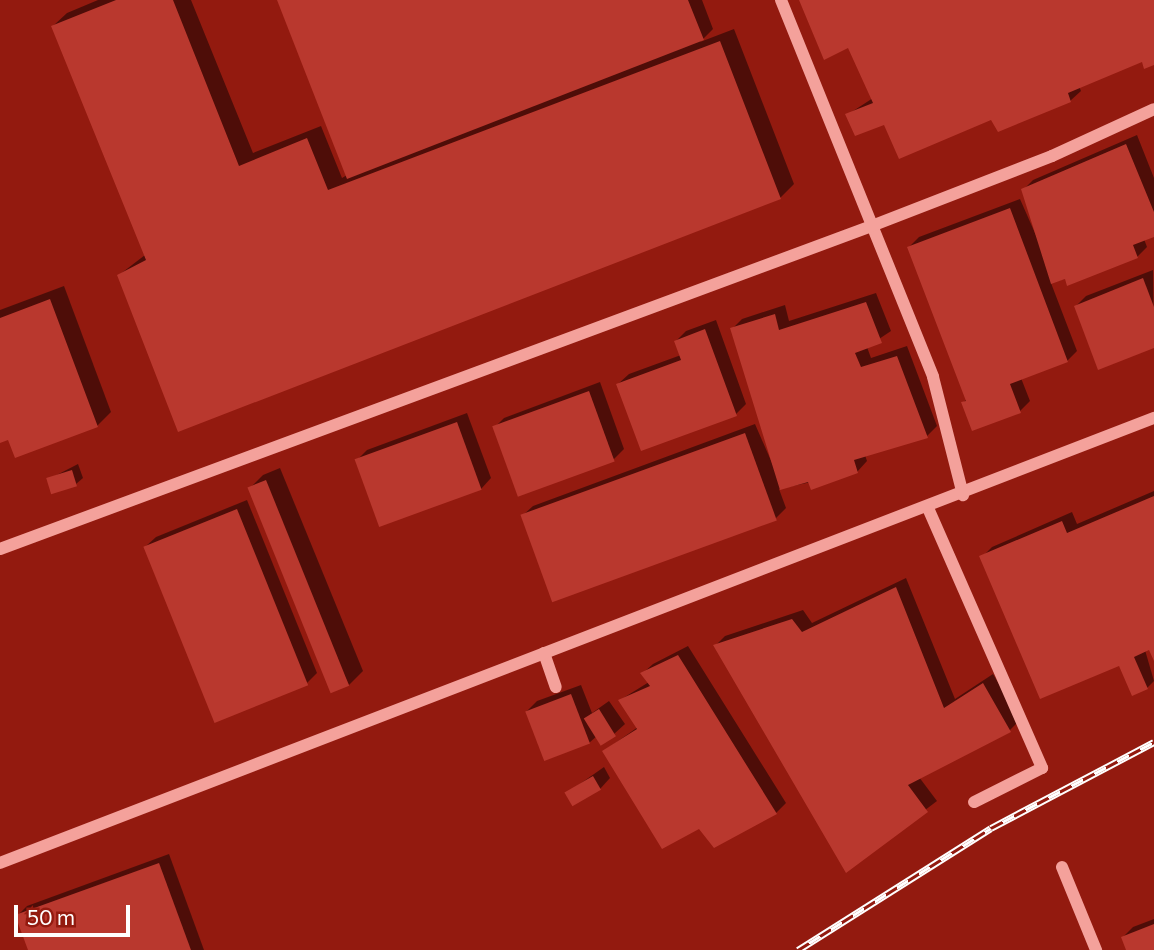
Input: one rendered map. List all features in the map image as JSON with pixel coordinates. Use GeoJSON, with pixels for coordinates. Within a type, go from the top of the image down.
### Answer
{"type":"FeatureCollection","features":[{"type":"Feature","properties":{"kind":"street"},"geometry":{"type":"LineString","coordinates":[[781,0],[869,227],[933,377],[963,495]]}},
{"type":"Feature","properties":{"kind":"street"},"geometry":{"type":"LineString","coordinates":[[0,549],[869,227],[1052,156],[1154,109]]}},
{"type":"Feature","properties":{"kind":"street"},"geometry":{"type":"LineString","coordinates":[[0,863],[963,495],[1154,418]]}},
{"type":"Feature","properties":{"kind":"street"},"geometry":{"type":"LineString","coordinates":[[928,508],[1042,768],[974,802]]}},
{"type":"Feature","properties":{"kind":"street"},"geometry":{"type":"LineString","coordinates":[[544,653],[556,687]]}},
{"type":"Feature","properties":{"kind":"street"},"geometry":{"type":"LineString","coordinates":[[1062,867],[1096,950]]}},
{"type":"Feature","properties":{"kind":"building"},"geometry":{"type":"Polygon","coordinates":[[[116,0],[173,0],[239,166],[307,138],[328,190],[720,41],[781,199],[178,432],[117,275],[146,260],[51,26],[116,0]]]}},
{"type":"Feature","properties":{"kind":"building"},"geometry":{"type":"Polygon","coordinates":[[[277,0],[688,0],[704,40],[347,179],[277,0]]]}},
{"type":"Feature","properties":{"kind":"building"},"geometry":{"type":"Polygon","coordinates":[[[799,0],[1154,0],[1154,65],[1144,69],[1142,62],[1068,93],[1071,102],[998,132],[991,120],[899,159],[884,125],[855,136],[845,114],[873,103],[848,48],[824,60],[799,0]]]}},
{"type":"Feature","properties":{"kind":"building"},"geometry":{"type":"Polygon","coordinates":[[[1126,144],[1154,212],[1154,237],[1133,245],[1138,258],[1067,286],[1065,279],[1051,284],[1021,189],[1126,144]]]}},
{"type":"Feature","properties":{"kind":"building"},"geometry":{"type":"Polygon","coordinates":[[[1010,208],[1068,362],[1010,384],[1021,413],[972,431],[961,402],[966,401],[907,247],[1010,208]]]}},
{"type":"Feature","properties":{"kind":"building"},"geometry":{"type":"Polygon","coordinates":[[[1143,278],[1154,307],[1154,348],[1098,370],[1074,306],[1143,278]]]}},
{"type":"Feature","properties":{"kind":"building"},"geometry":{"type":"Polygon","coordinates":[[[50,299],[98,427],[15,458],[8,440],[0,443],[0,318],[50,299]]]}},
{"type":"Feature","properties":{"kind":"building"},"geometry":{"type":"Polygon","coordinates":[[[866,302],[882,343],[855,353],[861,367],[897,356],[928,438],[854,460],[858,473],[811,490],[808,482],[780,490],[730,328],[775,314],[779,330],[866,302]]]}},
{"type":"Feature","properties":{"kind":"building"},"geometry":{"type":"Polygon","coordinates":[[[705,329],[737,416],[641,451],[616,384],[681,360],[674,341],[705,329]]]}},
{"type":"Feature","properties":{"kind":"building"},"geometry":{"type":"Polygon","coordinates":[[[589,391],[615,461],[518,497],[492,426],[589,391]]]}},
{"type":"Feature","properties":{"kind":"building"},"geometry":{"type":"Polygon","coordinates":[[[457,422],[482,490],[379,527],[355,459],[457,422]]]}},
{"type":"Feature","properties":{"kind":"building"},"geometry":{"type":"Polygon","coordinates":[[[745,433],[777,520],[552,602],[520,515],[745,433]]]}},
{"type":"Feature","properties":{"kind":"building"},"geometry":{"type":"Polygon","coordinates":[[[72,470],[77,486],[51,494],[46,478],[72,470]]]}},
{"type":"Feature","properties":{"kind":"building"},"geometry":{"type":"Polygon","coordinates":[[[266,480],[349,686],[331,693],[247,487],[266,480]]]}},
{"type":"Feature","properties":{"kind":"building"},"geometry":{"type":"Polygon","coordinates":[[[1154,496],[1154,661],[1149,650],[1134,657],[1148,689],[1132,696],[1119,666],[1040,699],[979,556],[1062,521],[1067,533],[1154,496]]]}},
{"type":"Feature","properties":{"kind":"building"},"geometry":{"type":"Polygon","coordinates":[[[237,509],[308,685],[215,723],[143,547],[237,509]]]}},
{"type":"Feature","properties":{"kind":"building"},"geometry":{"type":"Polygon","coordinates":[[[896,587],[944,708],[983,683],[1011,732],[908,785],[928,812],[846,873],[713,645],[792,619],[802,632],[896,587]]]}},
{"type":"Feature","properties":{"kind":"building"},"geometry":{"type":"Polygon","coordinates":[[[678,655],[777,814],[714,848],[699,829],[662,849],[602,751],[637,729],[618,700],[650,686],[640,673],[678,655]]]}},
{"type":"Feature","properties":{"kind":"building"},"geometry":{"type":"Polygon","coordinates":[[[571,694],[590,743],[544,761],[525,712],[571,694]]]}},
{"type":"Feature","properties":{"kind":"building"},"geometry":{"type":"Polygon","coordinates":[[[599,709],[616,736],[601,746],[584,719],[599,709]]]}},
{"type":"Feature","properties":{"kind":"building"},"geometry":{"type":"Polygon","coordinates":[[[593,776],[601,790],[572,806],[564,792],[593,776]]]}},
{"type":"Feature","properties":{"kind":"building"},"geometry":{"type":"Polygon","coordinates":[[[159,863],[191,950],[28,950],[15,915],[159,863]]]}},
{"type":"Feature","properties":{"kind":"building"},"geometry":{"type":"Polygon","coordinates":[[[1154,924],[1154,950],[1126,950],[1121,937],[1154,924]]]}},
{"type":"Feature","properties":{"kind":"railway"},"geometry":{"type":"LineString","coordinates":[[798,950],[991,828],[1154,742]]}}]}
